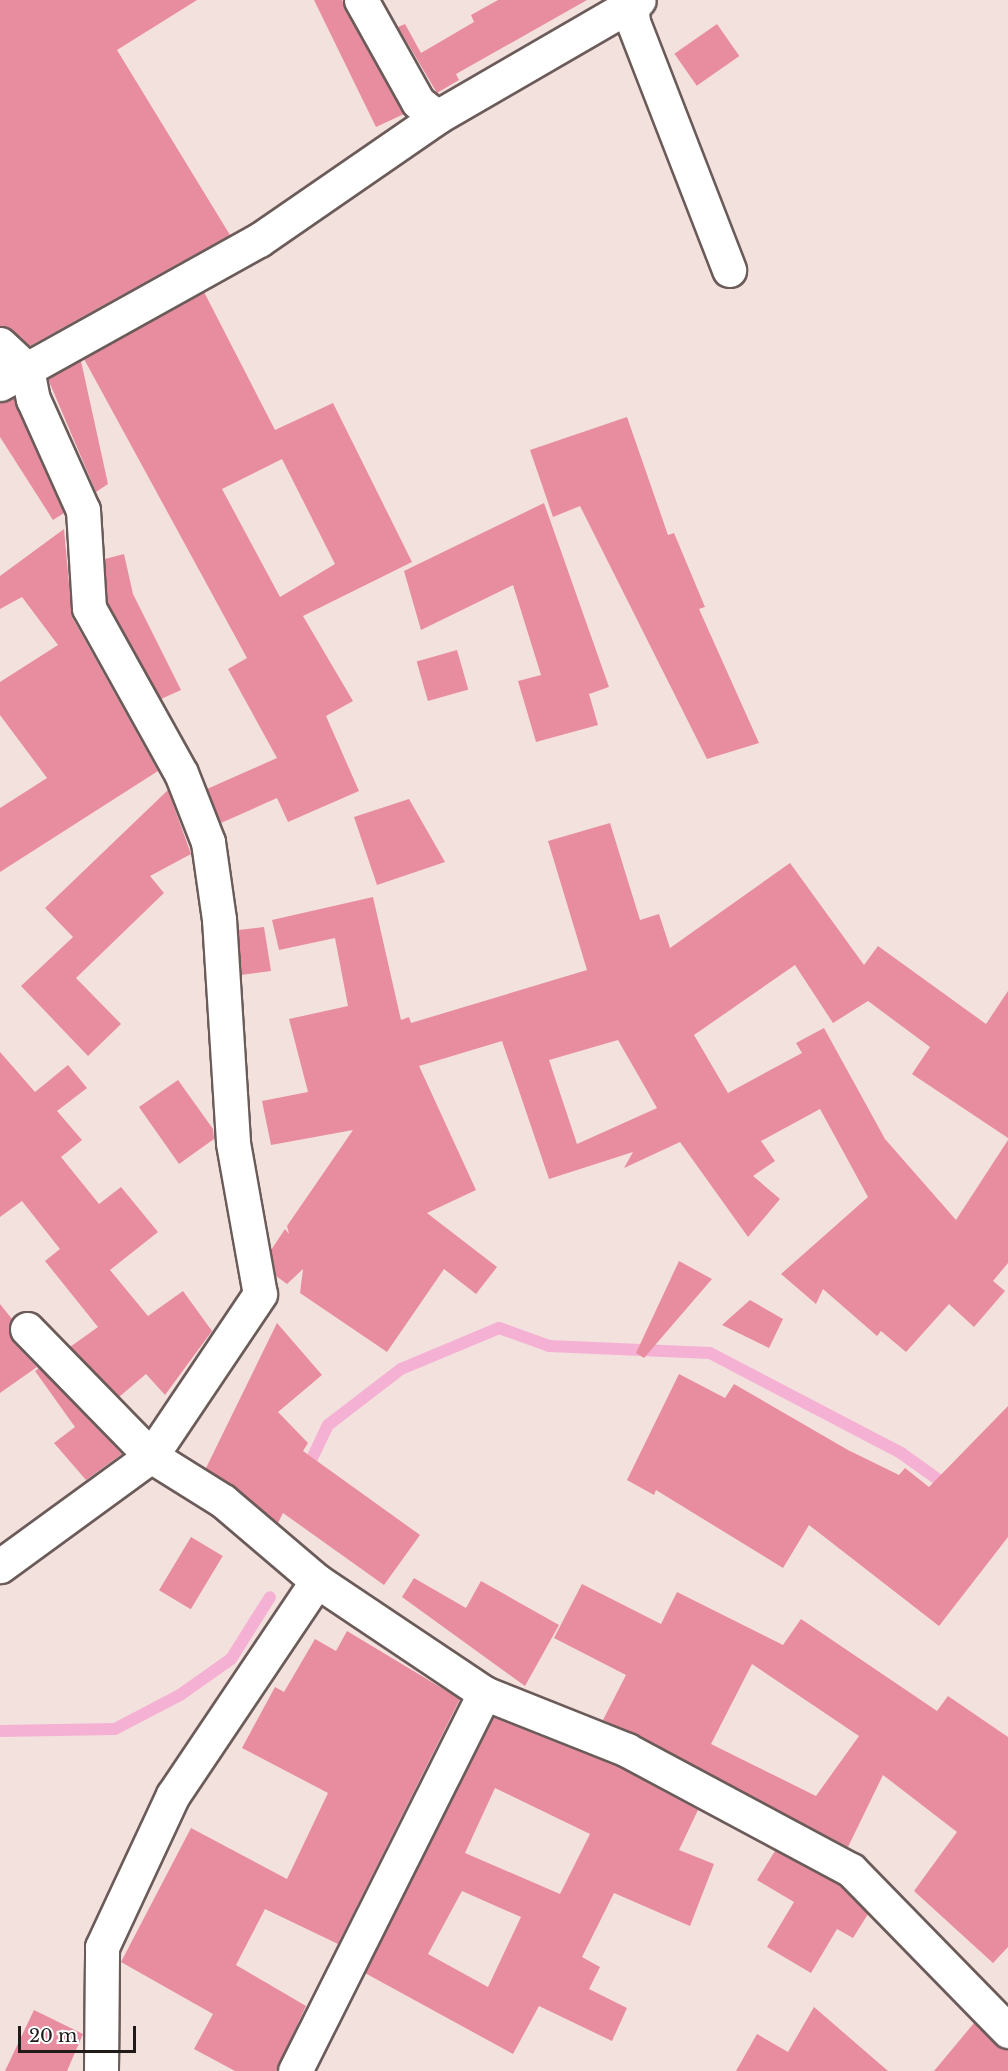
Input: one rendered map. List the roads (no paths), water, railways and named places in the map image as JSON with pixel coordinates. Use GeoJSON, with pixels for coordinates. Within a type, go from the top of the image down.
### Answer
{"type":"FeatureCollection","features":[{"type":"Feature","properties":{"kind":"street"},"geometry":{"type":"LineString","coordinates":[[362,0],[418,102],[437,117]]}},
{"type":"Feature","properties":{"kind":"street"},"geometry":{"type":"LineString","coordinates":[[14,377],[259,240],[437,117],[634,1]]}},
{"type":"Feature","properties":{"kind":"street"},"geometry":{"type":"LineString","coordinates":[[634,1],[633,22],[729,270]]}},
{"type":"Feature","properties":{"kind":"street"},"geometry":{"type":"LineString","coordinates":[[0,344],[14,377],[33,399],[83,510],[89,608],[181,773],[208,842],[219,919],[233,1143],[260,1294],[151,1456],[0,1566]]}},
{"type":"Feature","properties":{"kind":"street"},"geometry":{"type":"LineString","coordinates":[[27,1329],[151,1456],[223,1501],[317,1581],[484,1693],[627,1750],[852,1870],[1008,2031]]}},
{"type":"Feature","properties":{"kind":"street"},"geometry":{"type":"LineString","coordinates":[[101,2071],[102,1947],[173,1795],[317,1581]]}},
{"type":"Feature","properties":{"kind":"street"},"geometry":{"type":"LineString","coordinates":[[295,2071],[484,1693]]}},
{"type":"Feature","properties":{"kind":"waterway"},"geometry":{"type":"LineString","coordinates":[[305,1473],[328,1425],[401,1369],[499,1328],[549,1346],[710,1353],[901,1453],[950,1488]]}},
{"type":"Feature","properties":{"kind":"waterway"},"geometry":{"type":"LineString","coordinates":[[0,1731],[115,1729],[180,1695],[231,1659],[270,1597]]}}]}
